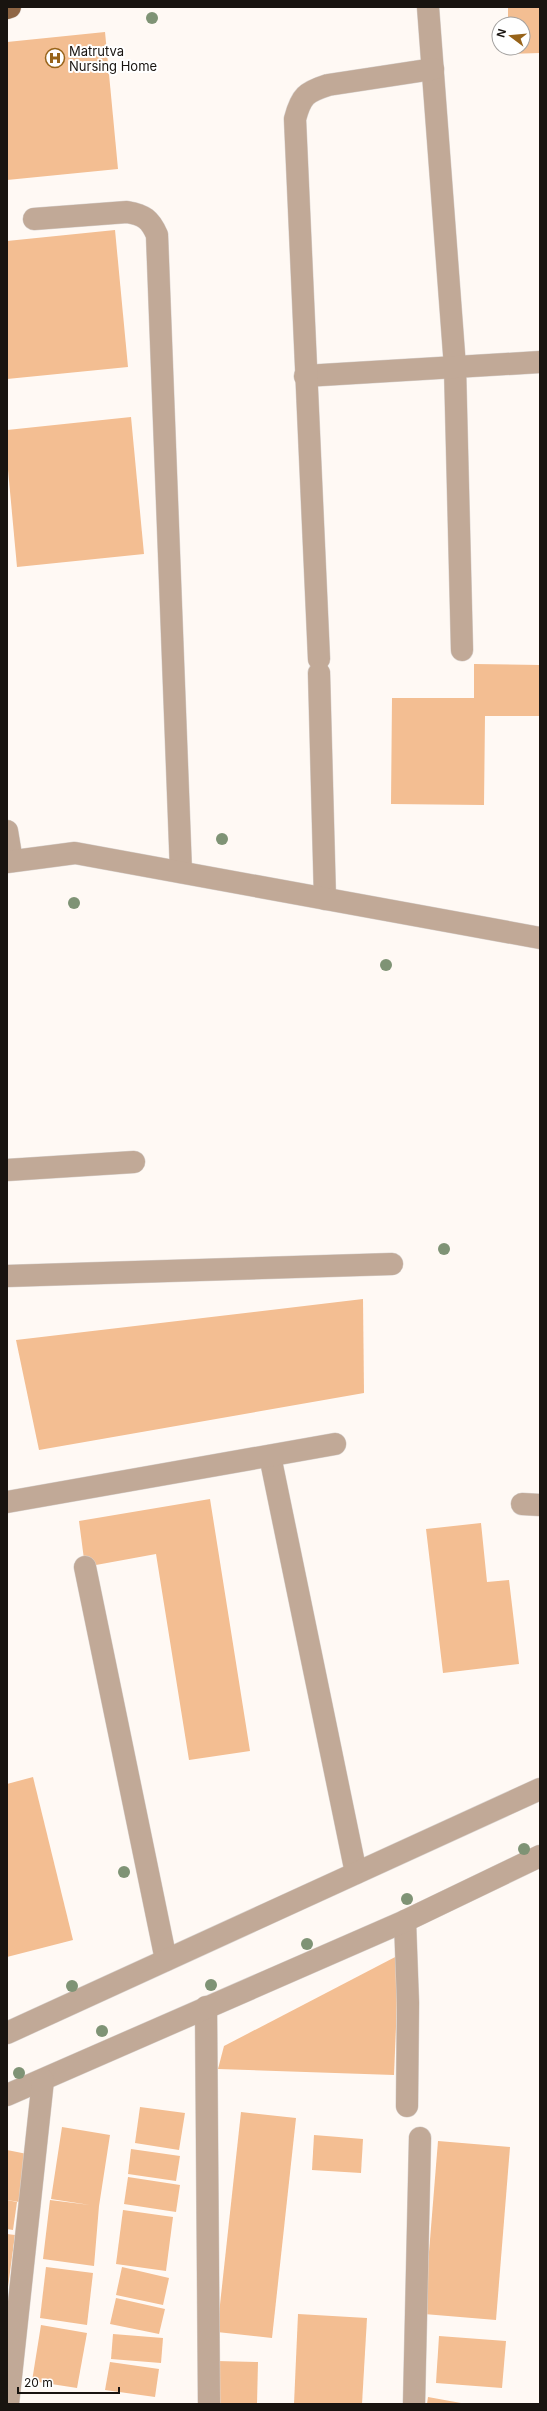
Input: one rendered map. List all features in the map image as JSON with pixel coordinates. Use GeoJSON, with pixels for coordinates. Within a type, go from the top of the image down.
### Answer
{"type":"FeatureCollection","features":[{"type":"Feature","properties":{"kind":"street"},"geometry":{"type":"LineString","coordinates":[[428,7],[455,367],[462,650]]}},
{"type":"Feature","properties":{"kind":"street"},"geometry":{"type":"LineString","coordinates":[[325,899],[319,666],[294,119],[300,101],[313,90],[328,85],[433,69]]}},
{"type":"Feature","properties":{"kind":"street"},"geometry":{"type":"LineString","coordinates":[[34,219],[127,212],[141,215],[151,222],[157,235],[181,872]]}},
{"type":"Feature","properties":{"kind":"street"},"geometry":{"type":"LineString","coordinates":[[305,376],[540,362]]}},
{"type":"Feature","properties":{"kind":"street"},"geometry":{"type":"LineString","coordinates":[[7,831],[10,862],[75,853],[540,938]]}},
{"type":"Feature","properties":{"kind":"street"},"geometry":{"type":"LineString","coordinates":[[7,1170],[134,1162]]}},
{"type":"Feature","properties":{"kind":"street"},"geometry":{"type":"LineString","coordinates":[[7,1276],[392,1264]]}},
{"type":"Feature","properties":{"kind":"street"},"geometry":{"type":"LineString","coordinates":[[7,1502],[335,1444]]}},
{"type":"Feature","properties":{"kind":"street"},"geometry":{"type":"LineString","coordinates":[[270,1456],[356,1873]]}},
{"type":"Feature","properties":{"kind":"street"},"geometry":{"type":"LineString","coordinates":[[85,1567],[166,1960]]}},
{"type":"Feature","properties":{"kind":"street"},"geometry":{"type":"LineString","coordinates":[[7,2033],[540,1789]]}},
{"type":"Feature","properties":{"kind":"street"},"geometry":{"type":"LineString","coordinates":[[7,2095],[406,1921],[540,1856]]}},
{"type":"Feature","properties":{"kind":"street"},"geometry":{"type":"LineString","coordinates":[[406,1921],[408,2003],[407,2106]]}},
{"type":"Feature","properties":{"kind":"street"},"geometry":{"type":"LineString","coordinates":[[206,2007],[209,2404]]}},
{"type":"Feature","properties":{"kind":"street"},"geometry":{"type":"LineString","coordinates":[[8,2404],[42,2080]]}},
{"type":"Feature","properties":{"kind":"street"},"geometry":{"type":"LineString","coordinates":[[414,2404],[420,2138]]}},
{"type":"Feature","properties":{"kind":"building"},"geometry":{"type":"Polygon","coordinates":[[[508,7],[540,7],[540,53],[531,53],[531,16],[508,16],[508,7]]]}},
{"type":"Feature","properties":{"kind":"building"},"geometry":{"type":"Polygon","coordinates":[[[105,32],[118,169],[7,180],[7,42],[105,32]]]}},
{"type":"Feature","properties":{"kind":"building"},"geometry":{"type":"Polygon","coordinates":[[[115,230],[128,367],[7,379],[7,241],[115,230]]]}},
{"type":"Feature","properties":{"kind":"building"},"geometry":{"type":"Polygon","coordinates":[[[131,417],[144,554],[17,567],[7,459],[7,430],[131,417]]]}},
{"type":"Feature","properties":{"kind":"building"},"geometry":{"type":"Polygon","coordinates":[[[474,664],[540,665],[540,716],[485,716],[484,805],[391,804],[392,698],[474,698],[474,664]]]}},
{"type":"Feature","properties":{"kind":"building"},"geometry":{"type":"Polygon","coordinates":[[[363,1299],[364,1393],[39,1450],[16,1340],[363,1299]]]}},
{"type":"Feature","properties":{"kind":"building"},"geometry":{"type":"Polygon","coordinates":[[[210,1499],[250,1751],[189,1760],[156,1554],[85,1567],[79,1521],[210,1499]]]}},
{"type":"Feature","properties":{"kind":"building"},"geometry":{"type":"Polygon","coordinates":[[[481,1523],[487,1582],[509,1580],[519,1664],[443,1673],[426,1529],[481,1523]]]}},
{"type":"Feature","properties":{"kind":"building"},"geometry":{"type":"Polygon","coordinates":[[[33,1777],[73,1940],[7,1957],[7,1784],[33,1777]]]}},
{"type":"Feature","properties":{"kind":"building"},"geometry":{"type":"Polygon","coordinates":[[[399,1955],[394,2075],[218,2069],[224,2046],[399,1955]]]}},
{"type":"Feature","properties":{"kind":"building"},"geometry":{"type":"Polygon","coordinates":[[[140,2107],[185,2113],[179,2150],[135,2143],[140,2107]]]}},
{"type":"Feature","properties":{"kind":"building"},"geometry":{"type":"Polygon","coordinates":[[[241,2112],[296,2118],[272,2338],[217,2332],[241,2112]]]}},
{"type":"Feature","properties":{"kind":"building"},"geometry":{"type":"Polygon","coordinates":[[[62,2127],[110,2135],[99,2206],[94,2266],[43,2259],[50,2200],[90,2205],[51,2199],[62,2127]]]}},
{"type":"Feature","properties":{"kind":"building"},"geometry":{"type":"Polygon","coordinates":[[[314,2135],[363,2139],[361,2173],[312,2170],[314,2135]]]}},
{"type":"Feature","properties":{"kind":"building"},"geometry":{"type":"Polygon","coordinates":[[[438,2141],[510,2147],[496,2320],[424,2314],[438,2141]]]}},
{"type":"Feature","properties":{"kind":"building"},"geometry":{"type":"Polygon","coordinates":[[[131,2149],[180,2156],[176,2181],[128,2174],[131,2149]]]}},
{"type":"Feature","properties":{"kind":"building"},"geometry":{"type":"Polygon","coordinates":[[[7,2150],[27,2154],[19,2202],[7,2200],[7,2150]]]}},
{"type":"Feature","properties":{"kind":"building"},"geometry":{"type":"Polygon","coordinates":[[[128,2177],[180,2185],[176,2212],[124,2204],[128,2177]]]}},
{"type":"Feature","properties":{"kind":"building"},"geometry":{"type":"Polygon","coordinates":[[[7,2200],[17,2202],[13,2230],[7,2229],[7,2200]]]}},
{"type":"Feature","properties":{"kind":"building"},"geometry":{"type":"Polygon","coordinates":[[[123,2210],[173,2217],[166,2271],[116,2264],[123,2210]]]}},
{"type":"Feature","properties":{"kind":"building"},"geometry":{"type":"Polygon","coordinates":[[[7,2234],[15,2235],[8,2287],[7,2287],[7,2234]]]}},
{"type":"Feature","properties":{"kind":"building"},"geometry":{"type":"Polygon","coordinates":[[[46,2267],[93,2273],[87,2325],[40,2318],[46,2267]]]}},
{"type":"Feature","properties":{"kind":"building"},"geometry":{"type":"Polygon","coordinates":[[[122,2267],[169,2278],[163,2305],[116,2295],[122,2267]]]}},
{"type":"Feature","properties":{"kind":"building"},"geometry":{"type":"Polygon","coordinates":[[[116,2298],[165,2309],[159,2334],[110,2324],[116,2298]]]}},
{"type":"Feature","properties":{"kind":"building"},"geometry":{"type":"Polygon","coordinates":[[[298,2314],[367,2318],[362,2404],[294,2404],[298,2314]]]}},
{"type":"Feature","properties":{"kind":"building"},"geometry":{"type":"Polygon","coordinates":[[[41,2325],[87,2333],[77,2388],[32,2381],[41,2325]]]}},
{"type":"Feature","properties":{"kind":"building"},"geometry":{"type":"Polygon","coordinates":[[[113,2334],[163,2338],[161,2363],[111,2359],[113,2334]]]}},
{"type":"Feature","properties":{"kind":"building"},"geometry":{"type":"Polygon","coordinates":[[[439,2336],[506,2341],[502,2388],[436,2383],[439,2336]]]}},
{"type":"Feature","properties":{"kind":"building"},"geometry":{"type":"Polygon","coordinates":[[[217,2361],[258,2362],[257,2404],[217,2404],[217,2361]]]}},
{"type":"Feature","properties":{"kind":"building"},"geometry":{"type":"Polygon","coordinates":[[[110,2362],[159,2369],[155,2397],[105,2390],[110,2362]]]}},
{"type":"Feature","properties":{"kind":"building"},"geometry":{"type":"Polygon","coordinates":[[[428,2397],[461,2403],[461,2404],[427,2404],[428,2397]]]}},
{"type":"Feature","properties":{"kind":"place","name":"Matrutva Nursing Home"},"geometry":{"type":"Point","coordinates":[55,58]}}]}
